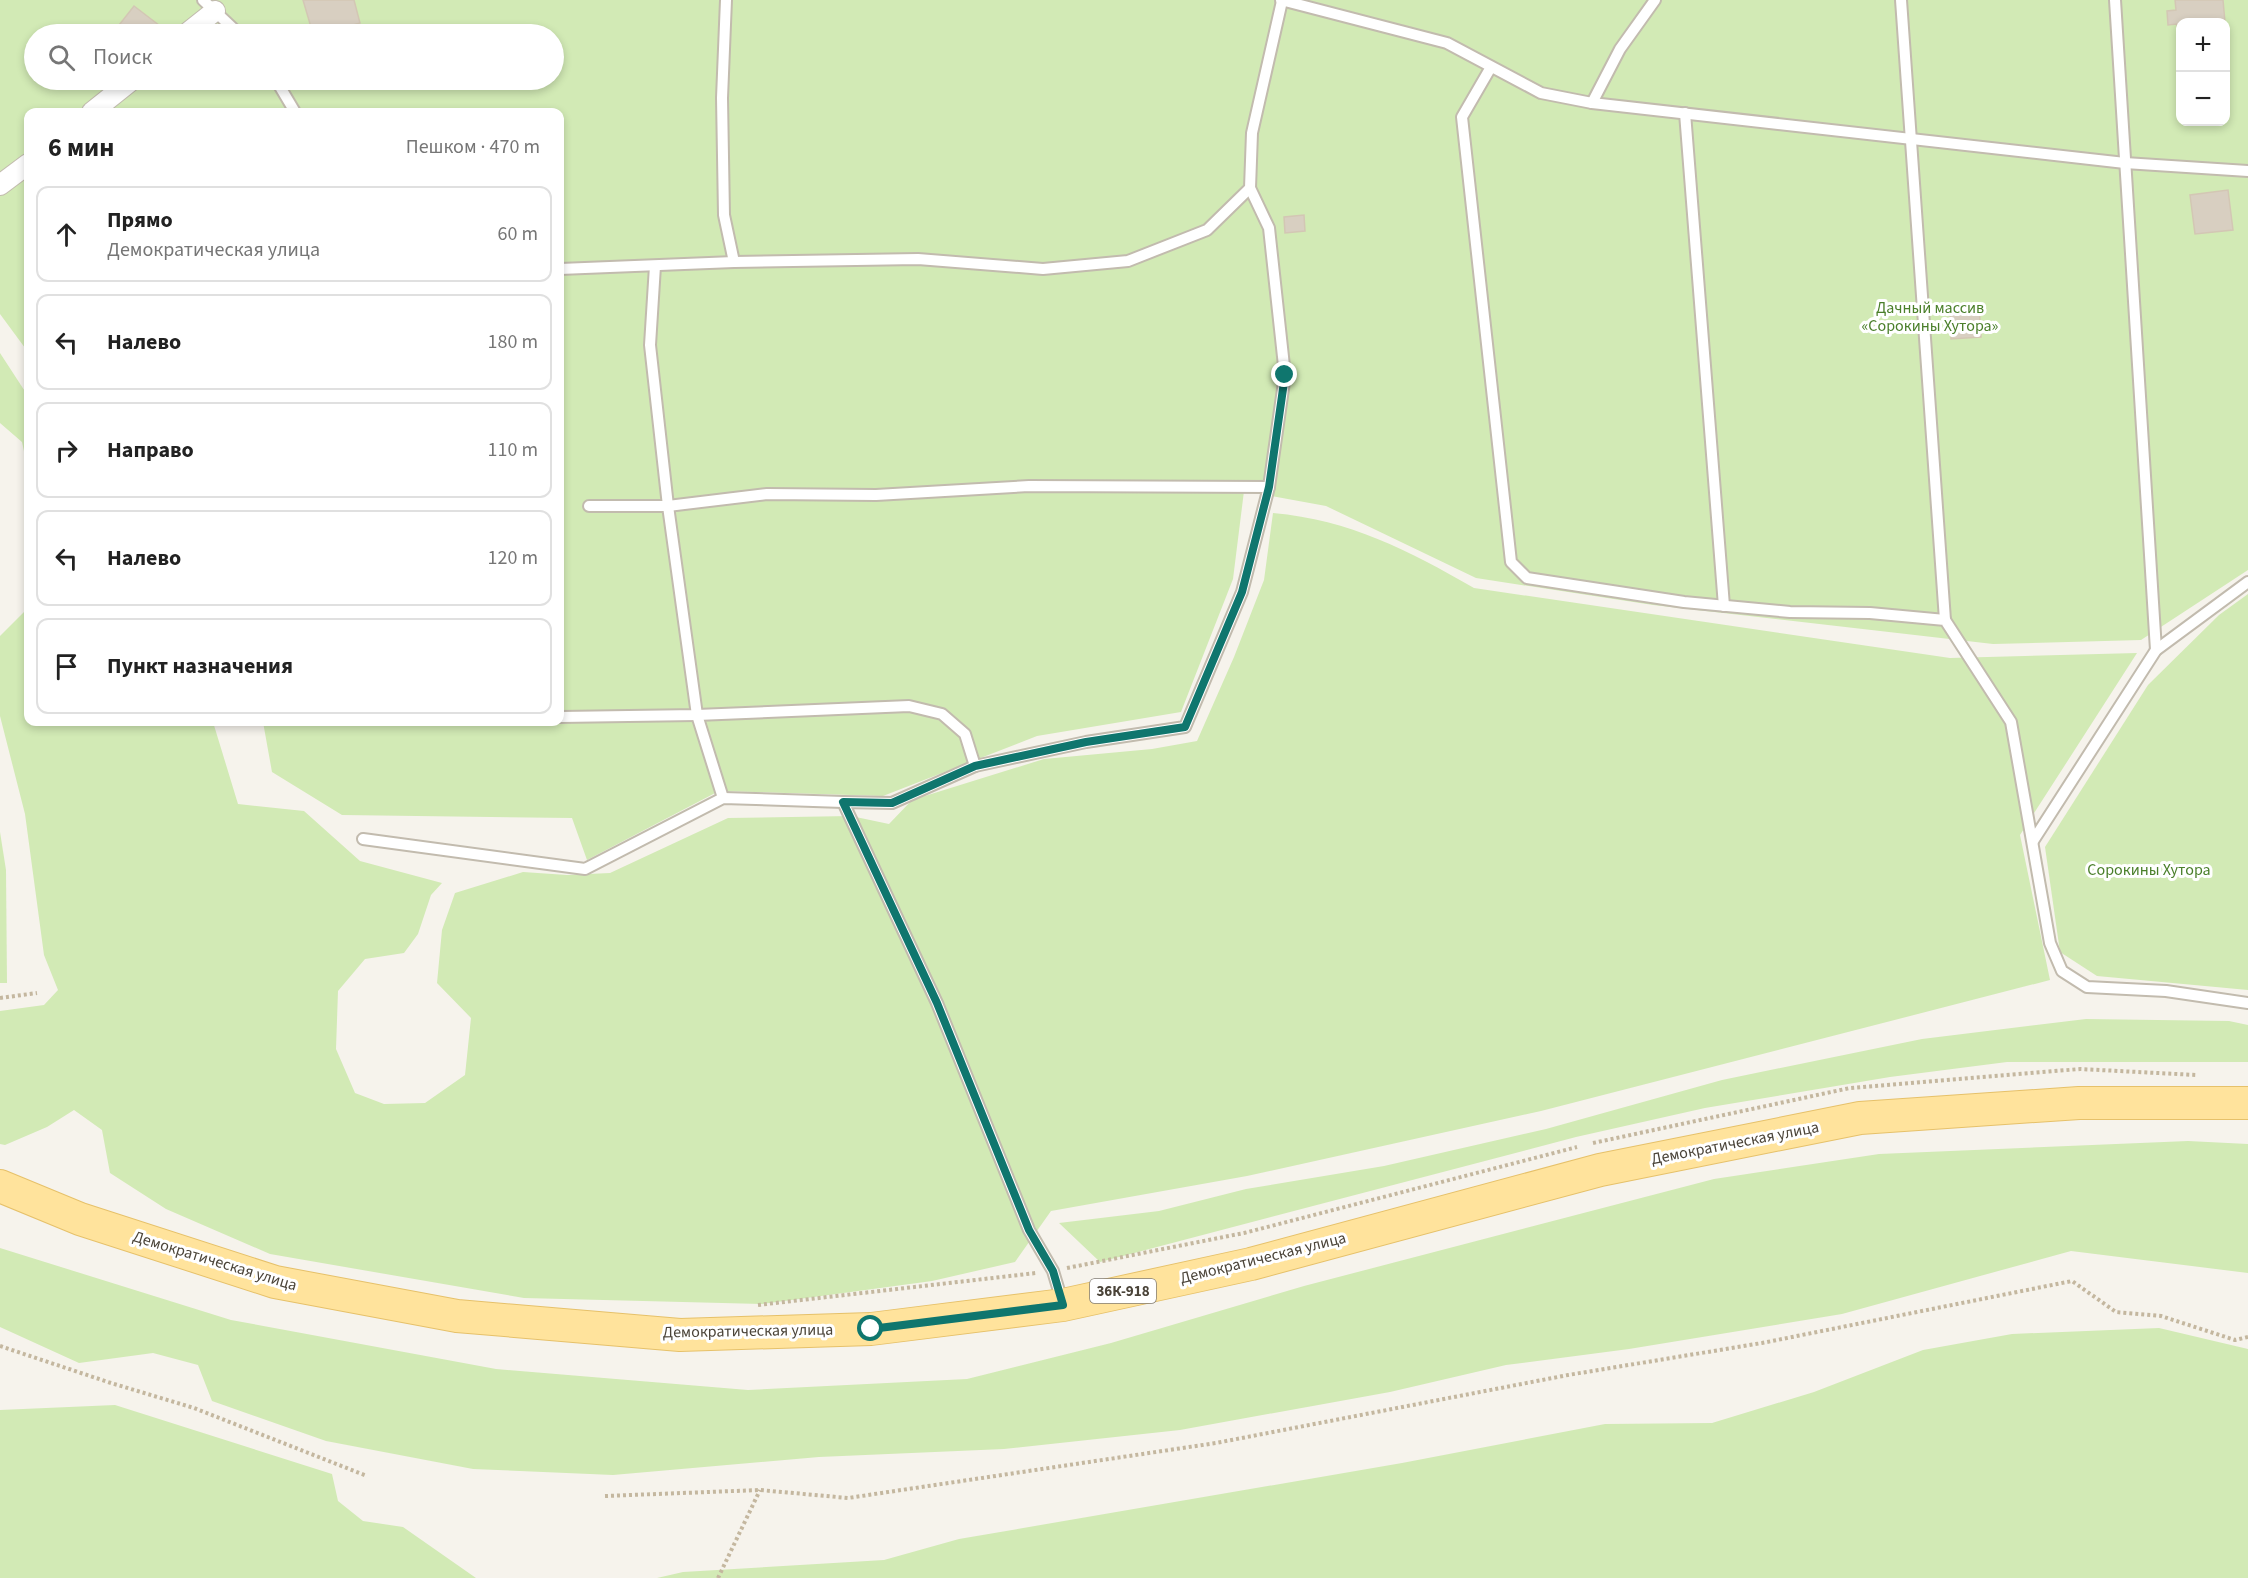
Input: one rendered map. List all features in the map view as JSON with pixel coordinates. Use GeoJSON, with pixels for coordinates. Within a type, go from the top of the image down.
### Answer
{"type":"FeatureCollection","features":[{"type":"Feature","properties":{"kind":"main road","name":"Демократическая улица"},"geometry":{"type":"LineString","coordinates":[[0,1186],[80,1219],[275,1282],[457,1316],[680,1335],[871,1329],[1063,1305],[1251,1264],[1600,1170],[1860,1118],[2079,1103],[2248,1103]]}},
{"type":"Feature","properties":{"kind":"street"},"geometry":{"type":"LineString","coordinates":[[194,24],[209,5]]}},
{"type":"Feature","properties":{"kind":"street"},"geometry":{"type":"LineString","coordinates":[[97,108],[120,90]]}},
{"type":"Feature","properties":{"kind":"street"},"geometry":{"type":"LineString","coordinates":[[0,185],[24,167]]}},
{"type":"Feature","properties":{"kind":"lane"},"geometry":{"type":"LineString","coordinates":[[726,0],[722,98],[724,215],[734,262]]}},
{"type":"Feature","properties":{"kind":"lane"},"geometry":{"type":"LineString","coordinates":[[363,839],[585,869],[723,798],[892,803],[975,766],[1086,742],[1185,727],[1242,592],[1269,487],[1285,375],[1269,228],[1250,188],[1252,133],[1282,0],[1447,43],[1541,93],[1592,103],[2125,163],[2248,171]]}},
{"type":"Feature","properties":{"kind":"lane"},"geometry":{"type":"LineString","coordinates":[[1592,103],[1620,49],[1655,0]]}},
{"type":"Feature","properties":{"kind":"lane"},"geometry":{"type":"LineString","coordinates":[[1901,0],[1945,620],[2011,722],[2050,944],[2062,971],[2087,987],[2166,991],[2248,1003]]}},
{"type":"Feature","properties":{"kind":"lane"},"geometry":{"type":"LineString","coordinates":[[2115,0],[2156,650]]}},
{"type":"Feature","properties":{"kind":"lane"},"geometry":{"type":"LineString","coordinates":[[209,5],[229,24]]}},
{"type":"Feature","properties":{"kind":"lane"},"geometry":{"type":"LineString","coordinates":[[1491,67],[1462,117],[1510,562],[1527,578],[1650,597],[1790,612],[1870,613],[1945,620]]}},
{"type":"Feature","properties":{"kind":"lane"},"geometry":{"type":"LineString","coordinates":[[282,90],[293,108]]}},
{"type":"Feature","properties":{"kind":"lane"},"geometry":{"type":"LineString","coordinates":[[1685,113],[1724,606]]}},
{"type":"Feature","properties":{"kind":"lane"},"geometry":{"type":"LineString","coordinates":[[564,268],[918,259],[1043,270],[1128,261],[1207,230],[1250,188]]}},
{"type":"Feature","properties":{"kind":"lane"},"geometry":{"type":"LineString","coordinates":[[655,266],[650,345],[668,506],[698,715],[723,798]]}},
{"type":"Feature","properties":{"kind":"lane"},"geometry":{"type":"LineString","coordinates":[[589,506],[668,506],[767,494],[876,495],[1029,486],[1269,487]]}},
{"type":"Feature","properties":{"kind":"lane"},"geometry":{"type":"LineString","coordinates":[[2033,841],[2156,650],[2248,582]]}},
{"type":"Feature","properties":{"kind":"lane"},"geometry":{"type":"LineString","coordinates":[[564,717],[698,715],[909,706],[942,714],[965,734],[975,766]]}},
{"type":"Feature","properties":{"kind":"lane"},"geometry":{"type":"LineString","coordinates":[[843,802],[937,1003],[1029,1230],[1053,1271],[1063,1305]]}},
{"type":"Feature","properties":{"kind":"path"},"geometry":{"type":"LineString","coordinates":[[0,998],[37,993]]}},
{"type":"Feature","properties":{"kind":"path"},"geometry":{"type":"LineString","coordinates":[[752,1305],[1053,1271],[1244,1233],[1598,1142],[1850,1088],[2080,1069],[2203,1075]]}},
{"type":"Feature","properties":{"kind":"path"},"geometry":{"type":"LineString","coordinates":[[605,1496],[760,1490],[848,1498],[1216,1443],[1568,1375],[1762,1343],[2072,1281],[2116,1312],[2161,1316],[2235,1340],[2248,1337]]}},
{"type":"Feature","properties":{"kind":"path"},"geometry":{"type":"LineString","coordinates":[[0,1346],[194,1408],[367,1476]]}},
{"type":"Feature","properties":{"kind":"path"},"geometry":{"type":"LineString","coordinates":[[718,1578],[760,1490]]}},
{"type":"Feature","properties":{"kind":"green space","name":"Дачный массив «Сорокины Хутора»"},"geometry":{"type":"Polygon","coordinates":[[[0,0],[2248,0],[2248,570],[2141,640],[1993,644],[1653,605],[1476,578],[1326,506],[1244,491],[1233,579],[1181,712],[1037,736],[883,796],[719,791],[587,860],[572,818],[342,815],[272,772],[264,726],[564,726],[564,108],[24,108],[24,347],[0,314],[0,0]]]}},
{"type":"Feature","properties":{"kind":"green space"},"geometry":{"type":"Polygon","coordinates":[[[0,353],[24,390],[24,451],[22,442],[0,423],[0,353]]]}},
{"type":"Feature","properties":{"kind":"green space"},"geometry":{"type":"Polygon","coordinates":[[[1273,513],[1328,522],[1378,539],[1426,561],[1474,588],[1950,658],[2137,653],[2020,835],[2050,980],[1541,1111],[1247,1176],[1051,1211],[1015,1262],[932,1281],[762,1304],[524,1298],[270,1254],[166,1209],[110,1173],[102,1130],[74,1110],[47,1127],[5,1145],[0,1144],[0,1011],[44,1005],[58,990],[44,955],[25,814],[0,716],[0,636],[24,612],[24,726],[214,726],[238,804],[304,811],[360,861],[442,883],[431,895],[418,934],[404,953],[365,959],[338,991],[336,1049],[355,1093],[384,1104],[425,1103],[465,1075],[471,1018],[437,983],[442,930],[455,893],[523,872],[567,875],[610,873],[728,818],[851,816],[889,824],[912,800],[1044,759],[1152,749],[1197,741],[1234,657],[1264,580],[1273,513]]]}},
{"type":"Feature","properties":{"kind":"green space","name":"Сорокины Хутора"},"geometry":{"type":"Polygon","coordinates":[[[2248,594],[2248,990],[2097,976],[2060,952],[2045,847],[2148,685],[2219,615],[2248,594]]]}},
{"type":"Feature","properties":{"kind":"green space"},"geometry":{"type":"Polygon","coordinates":[[[0,832],[6,870],[7,983],[0,983],[0,832]]]}},
{"type":"Feature","properties":{"kind":"green space"},"geometry":{"type":"Polygon","coordinates":[[[2086,1019],[2229,1021],[2248,1025],[2248,1062],[2007,1062],[1890,1077],[1705,1108],[1576,1137],[1100,1262],[1059,1223],[1159,1211],[1246,1189],[1384,1166],[1546,1129],[1722,1080],[1922,1039],[2086,1019]]]}},
{"type":"Feature","properties":{"kind":"green space"},"geometry":{"type":"Polygon","coordinates":[[[2188,1141],[2248,1144],[2248,1273],[2071,1251],[1842,1314],[1629,1349],[1506,1365],[1390,1392],[1180,1430],[1004,1449],[819,1457],[613,1475],[473,1469],[326,1441],[212,1401],[198,1365],[153,1353],[79,1363],[0,1327],[0,1248],[231,1320],[496,1369],[748,1390],[967,1379],[1111,1343],[1304,1286],[1714,1179],[1879,1154],[2188,1141]]]}},
{"type":"Feature","properties":{"kind":"green space"},"geometry":{"type":"Polygon","coordinates":[[[2159,1328],[2248,1349],[2248,1578],[657,1578],[683,1572],[884,1560],[959,1539],[1402,1463],[1605,1424],[1712,1423],[1814,1392],[1923,1350],[2012,1334],[2159,1328]]]}},
{"type":"Feature","properties":{"kind":"green space"},"geometry":{"type":"Polygon","coordinates":[[[115,1405],[332,1474],[338,1501],[363,1521],[403,1527],[476,1578],[0,1578],[0,1410],[115,1405]]]}},
{"type":"Feature","properties":{"kind":"building"},"geometry":{"type":"Polygon","coordinates":[[[303,0],[354,0],[360,23],[310,24],[303,0]]]}},
{"type":"Feature","properties":{"kind":"building"},"geometry":{"type":"Polygon","coordinates":[[[2175,0],[2223,0],[2225,18],[2176,18],[2176,24],[2168,25],[2167,11],[2176,10],[2175,0]]]}},
{"type":"Feature","properties":{"kind":"building"},"geometry":{"type":"Polygon","coordinates":[[[134,6],[158,24],[120,24],[134,6]]]}},
{"type":"Feature","properties":{"kind":"building"},"geometry":{"type":"Polygon","coordinates":[[[2228,190],[2233,230],[2195,234],[2190,195],[2228,190]]]}},
{"type":"Feature","properties":{"kind":"building"},"geometry":{"type":"Polygon","coordinates":[[[1304,215],[1305,231],[1285,233],[1284,217],[1304,215]]]}},
{"type":"Feature","properties":{"kind":"building"},"geometry":{"type":"Polygon","coordinates":[[[1979,305],[1981,337],[1951,339],[1950,307],[1979,305]]]}},
{"type":"Feature","properties":{"kind":"route"},"geometry":{"type":"LineString","coordinates":[[871,1329],[1063,1305],[1053,1271],[1029,1230],[937,1003],[843,802],[892,803],[975,766],[1086,742],[1185,727],[1242,592],[1269,487],[1285,375]]}}]}
